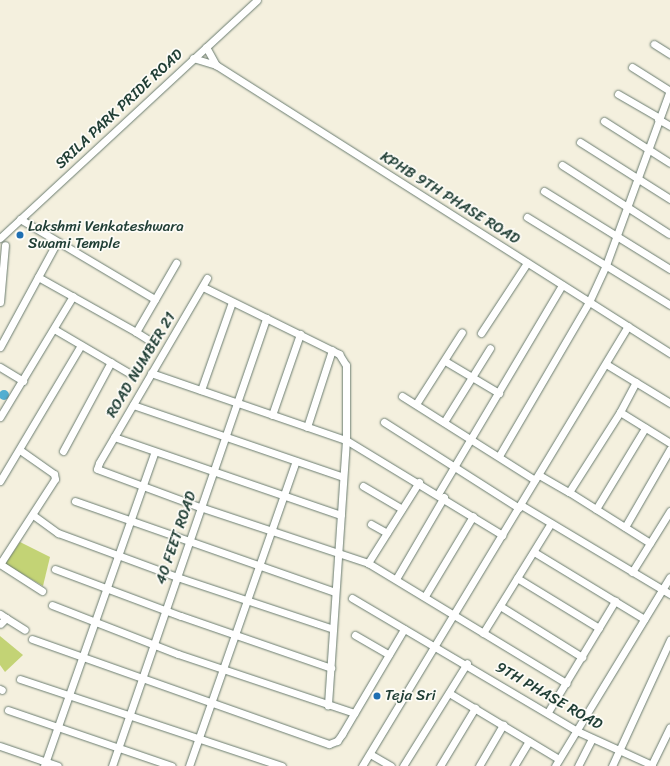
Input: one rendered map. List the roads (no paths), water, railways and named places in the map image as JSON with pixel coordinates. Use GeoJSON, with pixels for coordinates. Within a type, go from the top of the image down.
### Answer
{"type":"FeatureCollection","features":[{"type":"Feature","properties":{"kind":"street","name":"SRILA PARK PRIDE ROAD"},"geometry":{"type":"LineString","coordinates":[[0,238],[257,0]]}},
{"type":"Feature","properties":{"kind":"street"},"geometry":{"type":"LineString","coordinates":[[654,44],[670,54]]}},
{"type":"Feature","properties":{"kind":"street","name":"KPHB 9TH PHASE ROAD"},"geometry":{"type":"LineString","coordinates":[[206,47],[216,65]]}},
{"type":"Feature","properties":{"kind":"street","name":"KPHB 9TH PHASE ROAD"},"geometry":{"type":"LineString","coordinates":[[193,58],[216,65],[670,353]]}},
{"type":"Feature","properties":{"kind":"street"},"geometry":{"type":"LineString","coordinates":[[498,456],[589,302],[606,265],[615,235],[627,206],[658,118],[670,91],[632,67]]}},
{"type":"Feature","properties":{"kind":"street"},"geometry":{"type":"LineString","coordinates":[[618,94],[670,126]]}},
{"type":"Feature","properties":{"kind":"street"},"geometry":{"type":"LineString","coordinates":[[604,121],[670,163]]}},
{"type":"Feature","properties":{"kind":"street"},"geometry":{"type":"LineString","coordinates":[[580,142],[670,200]]}},
{"type":"Feature","properties":{"kind":"street"},"geometry":{"type":"LineString","coordinates":[[562,165],[669,234]]}},
{"type":"Feature","properties":{"kind":"street"},"geometry":{"type":"LineString","coordinates":[[544,192],[670,269]]}},
{"type":"Feature","properties":{"kind":"street"},"geometry":{"type":"LineString","coordinates":[[527,217],[670,305]]}},
{"type":"Feature","properties":{"kind":"street"},"geometry":{"type":"LineString","coordinates":[[20,219],[155,299]]}},
{"type":"Feature","properties":{"kind":"street"},"geometry":{"type":"LineString","coordinates":[[0,347],[57,242]]}},
{"type":"Feature","properties":{"kind":"street"},"geometry":{"type":"LineString","coordinates":[[0,302],[5,245]]}},
{"type":"Feature","properties":{"kind":"street"},"geometry":{"type":"LineString","coordinates":[[136,332],[176,263]]}},
{"type":"Feature","properties":{"kind":"street"},"geometry":{"type":"LineString","coordinates":[[481,333],[527,263]]}},
{"type":"Feature","properties":{"kind":"street"},"geometry":{"type":"LineString","coordinates":[[38,276],[149,340]]}},
{"type":"Feature","properties":{"kind":"street","name":"ROAD NUMBER 21"},"geometry":{"type":"LineString","coordinates":[[142,487],[100,472],[97,467],[207,278]]}},
{"type":"Feature","properties":{"kind":"street"},"geometry":{"type":"LineString","coordinates":[[396,579],[455,467],[562,285]]}},
{"type":"Feature","properties":{"kind":"street"},"geometry":{"type":"LineString","coordinates":[[202,287],[300,334],[332,350],[344,358],[346,365],[346,440],[328,705]]}},
{"type":"Feature","properties":{"kind":"street"},"geometry":{"type":"LineString","coordinates":[[0,416],[23,381],[73,296]]}},
{"type":"Feature","properties":{"kind":"street"},"geometry":{"type":"LineString","coordinates":[[201,390],[232,302]]}},
{"type":"Feature","properties":{"kind":"street","name":"40 FEET ROAD"},"geometry":{"type":"LineString","coordinates":[[112,766],[188,541],[266,318]]}},
{"type":"Feature","properties":{"kind":"street"},"geometry":{"type":"LineString","coordinates":[[362,766],[628,326]]}},
{"type":"Feature","properties":{"kind":"street"},"geometry":{"type":"LineString","coordinates":[[54,329],[129,373]]}},
{"type":"Feature","properties":{"kind":"street"},"geometry":{"type":"LineString","coordinates":[[416,404],[462,332]]}},
{"type":"Feature","properties":{"kind":"street"},"geometry":{"type":"LineString","coordinates":[[272,415],[300,334]]}},
{"type":"Feature","properties":{"kind":"street"},"geometry":{"type":"LineString","coordinates":[[0,481],[20,450],[81,345]]}},
{"type":"Feature","properties":{"kind":"street"},"geometry":{"type":"LineString","coordinates":[[444,422],[490,348]]}},
{"type":"Feature","properties":{"kind":"street"},"geometry":{"type":"LineString","coordinates":[[307,427],[332,350]]}},
{"type":"Feature","properties":{"kind":"street"},"geometry":{"type":"LineString","coordinates":[[444,361],[499,393]]}},
{"type":"Feature","properties":{"kind":"street"},"geometry":{"type":"LineString","coordinates":[[63,451],[111,362]]}},
{"type":"Feature","properties":{"kind":"street"},"geometry":{"type":"LineString","coordinates":[[606,364],[670,403]]}},
{"type":"Feature","properties":{"kind":"street"},"geometry":{"type":"LineString","coordinates":[[0,368],[23,381]]}},
{"type":"Feature","properties":{"kind":"street"},"geometry":{"type":"LineString","coordinates":[[151,373],[346,440],[419,482],[502,535]]}},
{"type":"Feature","properties":{"kind":"street"},"geometry":{"type":"LineString","coordinates":[[569,492],[620,412],[636,382]]}},
{"type":"Feature","properties":{"kind":"street"},"geometry":{"type":"LineString","coordinates":[[402,396],[498,456],[537,478],[569,492],[650,543]]}},
{"type":"Feature","properties":{"kind":"street"},"geometry":{"type":"LineString","coordinates":[[133,405],[343,477]]}},
{"type":"Feature","properties":{"kind":"street"},"geometry":{"type":"LineString","coordinates":[[620,412],[670,443]]}},
{"type":"Feature","properties":{"kind":"street"},"geometry":{"type":"LineString","coordinates":[[384,422],[455,467],[670,594]]}},
{"type":"Feature","properties":{"kind":"street"},"geometry":{"type":"LineString","coordinates":[[596,509],[645,428]]}},
{"type":"Feature","properties":{"kind":"street"},"geometry":{"type":"LineString","coordinates":[[114,437],[212,472],[341,515]]}},
{"type":"Feature","properties":{"kind":"street"},"geometry":{"type":"LineString","coordinates":[[625,528],[670,449]]}},
{"type":"Feature","properties":{"kind":"street"},"geometry":{"type":"LineString","coordinates":[[20,450],[56,477],[0,564],[42,591]]}},
{"type":"Feature","properties":{"kind":"street"},"geometry":{"type":"LineString","coordinates":[[45,764],[154,452]]}},
{"type":"Feature","properties":{"kind":"street"},"geometry":{"type":"LineString","coordinates":[[189,766],[296,461]]}},
{"type":"Feature","properties":{"kind":"street"},"geometry":{"type":"LineString","coordinates":[[368,563],[419,482]]}},
{"type":"Feature","properties":{"kind":"street"},"geometry":{"type":"LineString","coordinates":[[363,486],[402,508]]}},
{"type":"Feature","properties":{"kind":"street"},"geometry":{"type":"LineString","coordinates":[[142,487],[368,563],[425,596],[566,683]]}},
{"type":"Feature","properties":{"kind":"street"},"geometry":{"type":"LineString","coordinates":[[74,501],[130,522],[335,592]]}},
{"type":"Feature","properties":{"kind":"street"},"geometry":{"type":"LineString","coordinates":[[632,572],[670,511]]}},
{"type":"Feature","properties":{"kind":"street"},"geometry":{"type":"LineString","coordinates":[[32,515],[58,533],[176,576],[333,629]]}},
{"type":"Feature","properties":{"kind":"street"},"geometry":{"type":"LineString","coordinates":[[425,596],[473,516]]}},
{"type":"Feature","properties":{"kind":"street"},"geometry":{"type":"LineString","coordinates":[[483,633],[551,523]]}},
{"type":"Feature","properties":{"kind":"street"},"geometry":{"type":"LineString","coordinates":[[371,524],[387,533]]}},
{"type":"Feature","properties":{"kind":"street"},"geometry":{"type":"LineString","coordinates":[[534,552],[644,619]]}},
{"type":"Feature","properties":{"kind":"street"},"geometry":{"type":"LineString","coordinates":[[56,569],[165,610],[331,668]]}},
{"type":"Feature","properties":{"kind":"street"},"geometry":{"type":"LineString","coordinates":[[555,766],[670,577]]}},
{"type":"Feature","properties":{"kind":"street"},"geometry":{"type":"LineString","coordinates":[[518,578],[599,628]]}},
{"type":"Feature","properties":{"kind":"street","name":"9TH PHASE ROAD"},"geometry":{"type":"LineString","coordinates":[[352,598],[435,647],[467,663],[577,731],[653,766]]}},
{"type":"Feature","properties":{"kind":"street"},"geometry":{"type":"LineString","coordinates":[[548,712],[616,601]]}},
{"type":"Feature","properties":{"kind":"street"},"geometry":{"type":"LineString","coordinates":[[52,605],[94,624],[223,670],[354,713]]}},
{"type":"Feature","properties":{"kind":"street"},"geometry":{"type":"LineString","coordinates":[[500,606],[582,657]]}},
{"type":"Feature","properties":{"kind":"street"},"geometry":{"type":"LineString","coordinates":[[0,624],[3,616],[26,630]]}},
{"type":"Feature","properties":{"kind":"street"},"geometry":{"type":"LineString","coordinates":[[32,639],[82,659],[323,744],[337,741],[404,629]]}},
{"type":"Feature","properties":{"kind":"street"},"geometry":{"type":"LineString","coordinates":[[355,635],[389,655]]}},
{"type":"Feature","properties":{"kind":"street"},"geometry":{"type":"LineString","coordinates":[[612,766],[670,640]]}},
{"type":"Feature","properties":{"kind":"street"},"geometry":{"type":"LineString","coordinates":[[403,766],[467,663]]}},
{"type":"Feature","properties":{"kind":"street"},"geometry":{"type":"LineString","coordinates":[[20,679],[68,696],[130,714],[282,766]]}},
{"type":"Feature","properties":{"kind":"street"},"geometry":{"type":"LineString","coordinates":[[449,693],[559,759]]}},
{"type":"Feature","properties":{"kind":"street"},"geometry":{"type":"LineString","coordinates":[[440,766],[475,708]]}},
{"type":"Feature","properties":{"kind":"street"},"geometry":{"type":"LineString","coordinates":[[8,710],[172,766]]}},
{"type":"Feature","properties":{"kind":"street"},"geometry":{"type":"LineString","coordinates":[[479,766],[503,726]]}},
{"type":"Feature","properties":{"kind":"street"},"geometry":{"type":"LineString","coordinates":[[653,766],[670,727]]}},
{"type":"Feature","properties":{"kind":"street"},"geometry":{"type":"LineString","coordinates":[[653,766],[670,737]]}},
{"type":"Feature","properties":{"kind":"street"},"geometry":{"type":"LineString","coordinates":[[578,766],[592,738]]}},
{"type":"Feature","properties":{"kind":"street"},"geometry":{"type":"LineString","coordinates":[[514,766],[529,741]]}},
{"type":"Feature","properties":{"kind":"street"},"geometry":{"type":"LineString","coordinates":[[0,746],[45,764],[58,766]]}},
{"type":"Feature","properties":{"kind":"street"},"geometry":{"type":"LineString","coordinates":[[370,754],[391,766]]}},
{"type":"Feature","properties":{"kind":"water"},"geometry":{"type":"Polygon","coordinates":[[[4,390],[9,395],[4,400],[-1,395],[4,390]]]}},
{"type":"Feature","properties":{"kind":"place","name":"Lakshmi Venkateshwara Swami Temple"},"geometry":{"type":"Point","coordinates":[20,235]}},
{"type":"Feature","properties":{"kind":"place","name":"Teja Sri"},"geometry":{"type":"Point","coordinates":[377,696]}}]}
